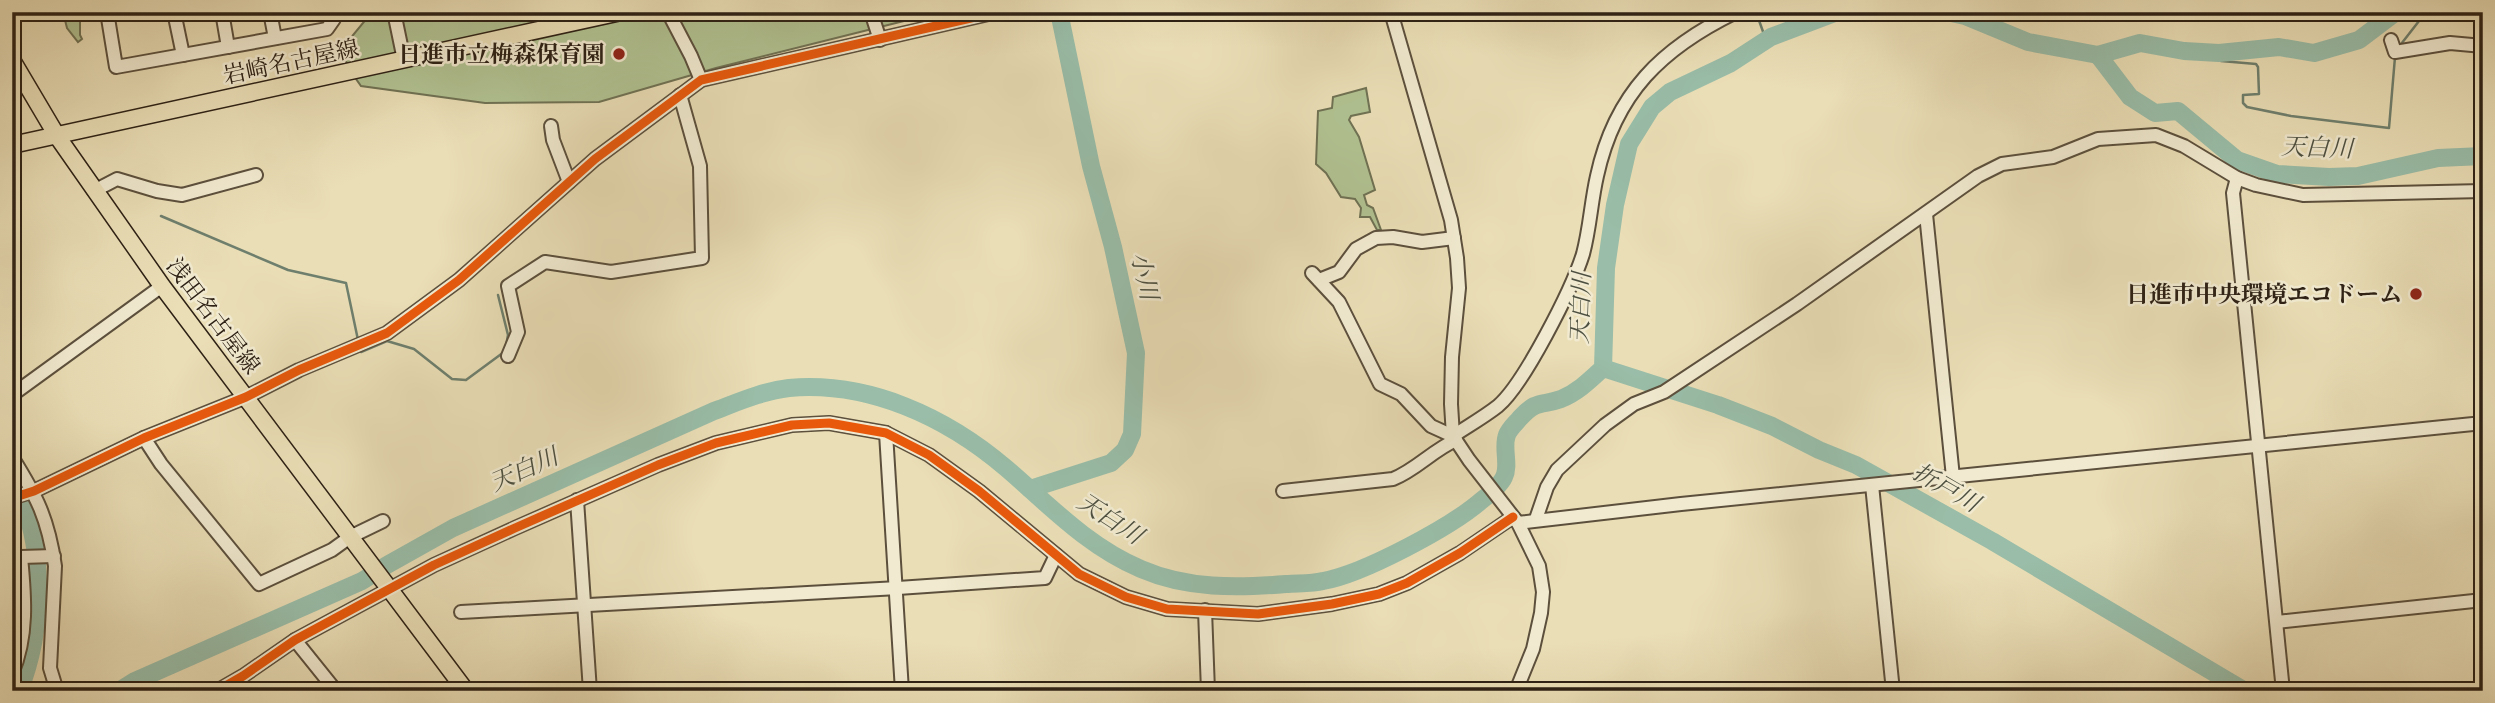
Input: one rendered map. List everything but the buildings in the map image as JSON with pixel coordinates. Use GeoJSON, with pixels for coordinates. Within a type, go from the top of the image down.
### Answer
{"type":"FeatureCollection","features":[{"type":"Feature","properties":{"kind":"main road","name":"岩崎名古屋線"},"geometry":{"type":"LineString","coordinates":[[12,145],[621,12]]}},
{"type":"Feature","properties":{"kind":"main road","name":"浅田名古屋線"},"geometry":{"type":"LineString","coordinates":[[12,60],[57,136],[162,286],[466,691]]}},
{"type":"Feature","properties":{"kind":"street"},"geometry":{"type":"LineString","coordinates":[[107,12],[116,67],[327,29],[334,19],[333,12]]}},
{"type":"Feature","properties":{"kind":"street"},"geometry":{"type":"LineString","coordinates":[[174,12],[183,55]]}},
{"type":"Feature","properties":{"kind":"street"},"geometry":{"type":"LineString","coordinates":[[222,12],[228,47]]}},
{"type":"Feature","properties":{"kind":"street"},"geometry":{"type":"LineString","coordinates":[[270,12],[275,38]]}},
{"type":"Feature","properties":{"kind":"street"},"geometry":{"type":"LineString","coordinates":[[394,12],[404,60]]}},
{"type":"Feature","properties":{"kind":"street"},"geometry":{"type":"LineString","coordinates":[[668,12],[701,80]]}},
{"type":"Feature","properties":{"kind":"street"},"geometry":{"type":"LineString","coordinates":[[871,12],[880,40]]}},
{"type":"Feature","properties":{"kind":"street"},"geometry":{"type":"LineString","coordinates":[[13,498],[34,491],[144,438],[246,397],[299,370],[387,332],[459,280],[595,159],[701,80],[998,12]]}},
{"type":"Feature","properties":{"kind":"street"},"geometry":{"type":"LineString","coordinates":[[1391,12],[1448,207],[1454,238],[1460,288],[1452,357],[1451,404],[1455,438],[1515,520],[1539,566],[1543,592],[1541,613],[1533,649],[1516,691]]}},
{"type":"Feature","properties":{"kind":"street"},"geometry":{"type":"LineString","coordinates":[[1283,491],[1393,479],[1446,445],[1498,406],[1509,394],[1543,339],[1577,272],[1588,234],[1598,169],[1619,113],[1638,84],[1668,53],[1735,12]]}},
{"type":"Feature","properties":{"kind":"street"},"geometry":{"type":"LineString","coordinates":[[2391,40],[2395,52],[2451,43],[2483,46]]}},
{"type":"Feature","properties":{"kind":"street"},"geometry":{"type":"LineString","coordinates":[[508,356],[518,332],[508,286],[545,262],[611,272],[702,258],[700,166],[680,95]]}},
{"type":"Feature","properties":{"kind":"street"},"geometry":{"type":"LineString","coordinates":[[551,127],[553,140],[569,182]]}},
{"type":"Feature","properties":{"kind":"street"},"geometry":{"type":"LineString","coordinates":[[1536,520],[1547,487],[1557,470],[1605,425],[1634,404],[1664,391],[1797,304],[1978,176],[2002,164],[2053,157],[2098,139],[2156,135],[2184,146],[2256,185],[2303,195],[2483,191]]}},
{"type":"Feature","properties":{"kind":"street"},"geometry":{"type":"LineString","coordinates":[[94,191],[117,179],[156,191],[182,195],[256,174]]}},
{"type":"Feature","properties":{"kind":"street"},"geometry":{"type":"LineString","coordinates":[[2237,177],[2233,193],[2283,691]]}},
{"type":"Feature","properties":{"kind":"street"},"geometry":{"type":"LineString","coordinates":[[1926,214],[1953,477]]}},
{"type":"Feature","properties":{"kind":"street"},"geometry":{"type":"LineString","coordinates":[[1454,238],[1422,242],[1393,237],[1376,238],[1356,249],[1339,272],[1316,277],[1339,302],[1380,384],[1401,394],[1431,426],[1455,438]]}},
{"type":"Feature","properties":{"kind":"street"},"geometry":{"type":"LineString","coordinates":[[12,395],[162,286]]}},
{"type":"Feature","properties":{"kind":"street"},"geometry":{"type":"LineString","coordinates":[[217,691],[295,640],[434,565],[577,500],[716,443],[792,425],[829,422],[886,433],[929,455],[979,491],[1079,573],[1126,597],[1167,609],[1258,614],[1285,612],[1379,594],[1407,583],[1515,520],[2483,423]]}},
{"type":"Feature","properties":{"kind":"street"},"geometry":{"type":"LineString","coordinates":[[886,433],[898,589],[902,691]]}},
{"type":"Feature","properties":{"kind":"street"},"geometry":{"type":"LineString","coordinates":[[144,438],[161,464],[259,584],[332,550],[350,537],[383,521]]}},
{"type":"Feature","properties":{"kind":"street"},"geometry":{"type":"LineString","coordinates":[[12,457],[34,491],[47,520],[54,556],[51,675],[57,691]]}},
{"type":"Feature","properties":{"kind":"street"},"geometry":{"type":"LineString","coordinates":[[1872,485],[1893,691]]}},
{"type":"Feature","properties":{"kind":"street"},"geometry":{"type":"LineString","coordinates":[[577,500],[590,691]]}},
{"type":"Feature","properties":{"kind":"street"},"geometry":{"type":"LineString","coordinates":[[461,612],[898,589],[1045,578],[1056,555]]}},
{"type":"Feature","properties":{"kind":"street"},"geometry":{"type":"LineString","coordinates":[[12,674],[24,634],[25,597],[17,559],[54,556]]}},
{"type":"Feature","properties":{"kind":"street"},"geometry":{"type":"LineString","coordinates":[[2277,622],[2483,600]]}},
{"type":"Feature","properties":{"kind":"street"},"geometry":{"type":"LineString","coordinates":[[1205,610],[1208,691]]}},
{"type":"Feature","properties":{"kind":"street"},"geometry":{"type":"LineString","coordinates":[[295,640],[336,691]]}},
{"type":"Feature","properties":{"kind":"green space"},"geometry":{"type":"Polygon","coordinates":[[[63,12],[80,12],[82,39],[78,42],[67,28],[63,12]]]}},
{"type":"Feature","properties":{"kind":"green space"},"geometry":{"type":"Polygon","coordinates":[[[372,12],[940,12],[716,68],[599,102],[485,103],[361,86],[347,66],[344,46],[372,12]]]}},
{"type":"Feature","properties":{"kind":"green space"},"geometry":{"type":"Polygon","coordinates":[[[1366,88],[1370,112],[1351,116],[1349,120],[1359,137],[1375,190],[1364,195],[1367,205],[1373,208],[1381,230],[1377,230],[1370,217],[1360,217],[1361,208],[1355,199],[1341,197],[1326,173],[1316,164],[1318,111],[1332,108],[1333,97],[1366,88]]]}},
{"type":"Feature","properties":{"kind":"waterway","name":"小川"},"geometry":{"type":"LineString","coordinates":[[1030,489],[1111,463],[1125,450],[1132,434],[1136,353],[1113,247],[1091,166],[1059,12]]}},
{"type":"Feature","properties":{"kind":"waterway"},"geometry":{"type":"LineString","coordinates":[[1756,12],[1766,40]]}},
{"type":"Feature","properties":{"kind":"waterway","name":"天白川"},"geometry":{"type":"LineString","coordinates":[[119,691],[135,681],[362,581],[453,528],[714,411],[760,394],[789,388],[848,390],[905,406],[932,418],[983,450],[1069,524],[1103,549],[1158,576],[1212,586],[1318,582],[1340,577],[1429,536],[1468,511],[1498,486],[1504,477],[1506,440],[1509,431],[1520,418],[1535,405],[1561,399],[1573,393],[1603,368],[1606,268],[1615,205],[1629,144],[1652,107],[1670,92],[1731,63],[1771,37],[1837,12]]}},
{"type":"Feature","properties":{"kind":"waterway"},"geometry":{"type":"LineString","coordinates":[[1947,12],[1965,16],[2028,42],[2098,55],[2140,43],[2184,51],[2219,53],[2279,47],[2314,53],[2359,40],[2396,12]]}},
{"type":"Feature","properties":{"kind":"waterway"},"geometry":{"type":"LineString","coordinates":[[2398,48],[2426,12]]}},
{"type":"Feature","properties":{"kind":"waterway"},"geometry":{"type":"LineString","coordinates":[[2219,53],[2221,61],[2256,64],[2258,67],[2259,94],[2243,95],[2243,103],[2247,107],[2291,116],[2389,128],[2395,57]]}},
{"type":"Feature","properties":{"kind":"waterway","name":"天白川"},"geometry":{"type":"LineString","coordinates":[[2098,55],[2130,97],[2155,113],[2178,111],[2237,160],[2277,174],[2358,176],[2438,158],[2483,156]]}},
{"type":"Feature","properties":{"kind":"waterway"},"geometry":{"type":"LineString","coordinates":[[161,216],[288,270],[346,283],[358,340]]}},
{"type":"Feature","properties":{"kind":"waterway"},"geometry":{"type":"LineString","coordinates":[[498,295],[508,335],[506,346]]}},
{"type":"Feature","properties":{"kind":"waterway"},"geometry":{"type":"LineString","coordinates":[[360,350],[361,352],[387,341],[414,349],[452,379],[466,380],[504,352]]}},
{"type":"Feature","properties":{"kind":"waterway","name":"折戸川"},"geometry":{"type":"LineString","coordinates":[[1603,368],[1718,405],[1772,426],[1856,465],[1992,541],[2245,691]]}},
{"type":"Feature","properties":{"kind":"waterway"},"geometry":{"type":"LineString","coordinates":[[12,480],[31,529],[38,584],[33,640],[19,691]]}},
{"type":"Feature","properties":{"kind":"cycle path"},"geometry":{"type":"LineString","coordinates":[[12,498],[34,491],[144,438],[246,397],[299,370],[387,333],[459,280],[595,159],[701,80],[997,12]]}},
{"type":"Feature","properties":{"kind":"cycle path"},"geometry":{"type":"LineString","coordinates":[[217,691],[295,640],[434,565],[658,465],[716,443],[792,425],[829,423],[886,433],[929,455],[979,491],[1079,574],[1126,597],[1167,609],[1258,614],[1332,604],[1379,594],[1407,583],[1460,553],[1513,517]]}},
{"type":"Feature","properties":{"kind":"place","name":"日進市立梅森保育園"},"geometry":{"type":"Point","coordinates":[619,54]}},
{"type":"Feature","properties":{"kind":"place","name":"日進市中央環境エコドーム"},"geometry":{"type":"Point","coordinates":[2416,294]}}]}
